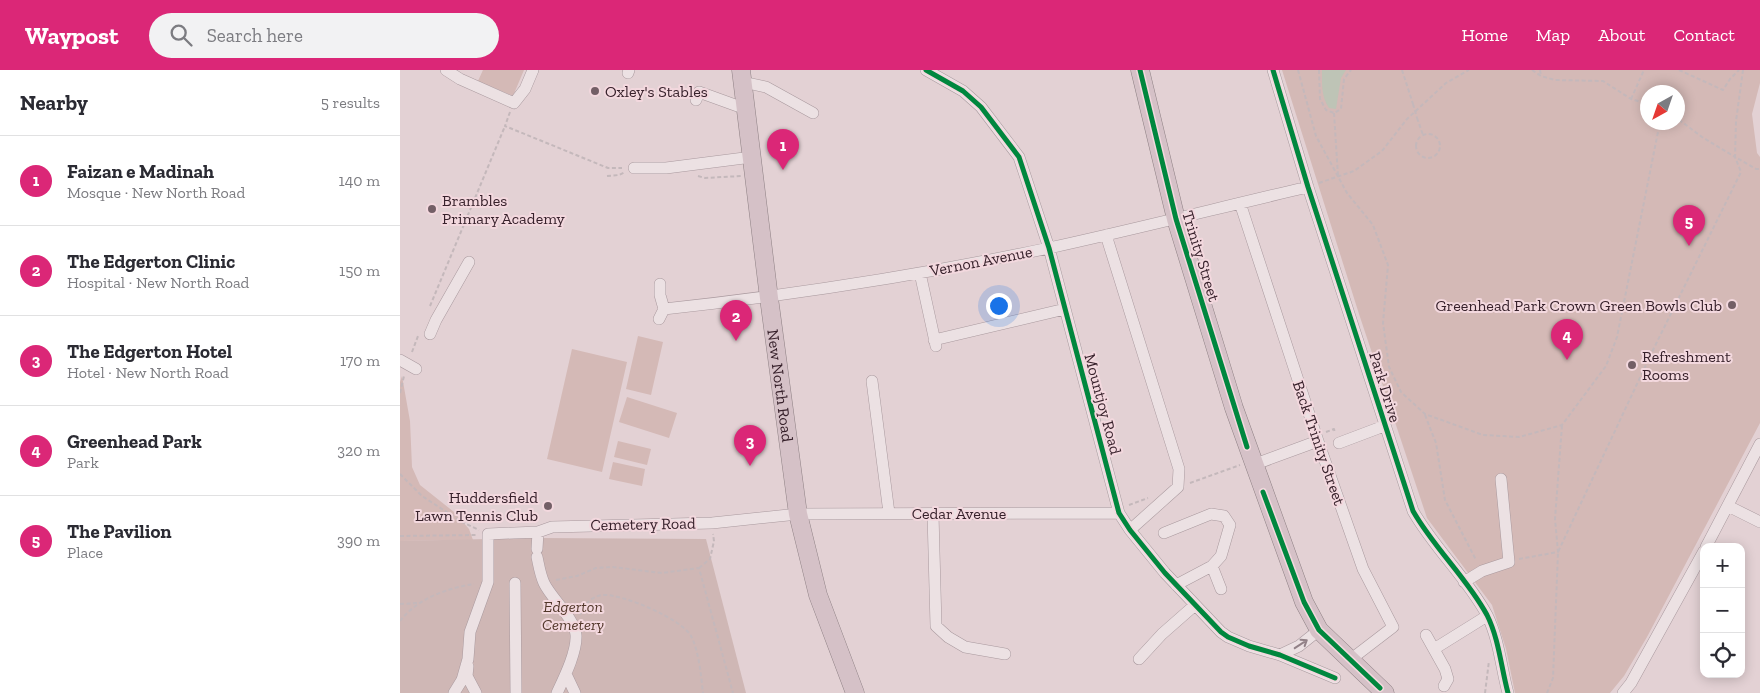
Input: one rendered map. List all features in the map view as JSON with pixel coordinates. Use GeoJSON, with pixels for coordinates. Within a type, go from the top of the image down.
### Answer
{"type":"FeatureCollection","features":[{"type":"Feature","properties":{"kind":"highway","name":"Trinity Street"},"geometry":{"type":"LineString","coordinates":[[1140,70],[1176,219],[1234,408],[1304,602],[1319,630],[1385,693]]}},
{"type":"Feature","properties":{"kind":"highway","name":"New North Road"},"geometry":{"type":"LineString","coordinates":[[742,76],[798,514],[818,595],[855,693]]}},
{"type":"Feature","properties":{"kind":"street"},"geometry":{"type":"LineString","coordinates":[[446,70],[460,79],[514,103],[525,89],[533,70]]}},
{"type":"Feature","properties":{"kind":"street","name":"Mountjoy Road"},"geometry":{"type":"LineString","coordinates":[[926,70],[963,91],[981,107],[1005,136],[1019,157],[1049,248],[1119,513],[1130,530],[1176,585],[1215,627],[1228,637],[1259,650],[1280,654],[1335,678]]}},
{"type":"Feature","properties":{"kind":"street","name":"Park Drive"},"geometry":{"type":"LineString","coordinates":[[1273,70],[1308,187],[1413,511],[1424,530],[1464,582],[1487,616],[1498,645],[1508,693]]}},
{"type":"Feature","properties":{"kind":"street"},"geometry":{"type":"LineString","coordinates":[[742,76],[813,113]]}},
{"type":"Feature","properties":{"kind":"street"},"geometry":{"type":"LineString","coordinates":[[696,100],[699,92],[746,109]]}},
{"type":"Feature","properties":{"kind":"street"},"geometry":{"type":"LineString","coordinates":[[634,168],[666,168],[752,157]]}},
{"type":"Feature","properties":{"kind":"street","name":"Vernon Avenue"},"geometry":{"type":"LineString","coordinates":[[660,284],[661,314],[920,273],[1049,248],[1308,187]]}},
{"type":"Feature","properties":{"kind":"street","name":"Back Trinity Street"},"geometry":{"type":"LineString","coordinates":[[1240,203],[1318,441],[1363,569],[1393,627],[1350,660]]}},
{"type":"Feature","properties":{"kind":"street"},"geometry":{"type":"LineString","coordinates":[[1106,235],[1179,469],[1178,487],[1130,530]]}},
{"type":"Feature","properties":{"kind":"street"},"geometry":{"type":"LineString","coordinates":[[425,332],[436,320],[469,262]]}},
{"type":"Feature","properties":{"kind":"street"},"geometry":{"type":"LineString","coordinates":[[920,273],[935,343],[1065,309]]}},
{"type":"Feature","properties":{"kind":"street"},"geometry":{"type":"LineString","coordinates":[[872,381],[889,513]]}},
{"type":"Feature","properties":{"kind":"street"},"geometry":{"type":"LineString","coordinates":[[1339,443],[1384,426]]}},
{"type":"Feature","properties":{"kind":"street"},"geometry":{"type":"LineString","coordinates":[[1253,463],[1318,441]]}},
{"type":"Feature","properties":{"kind":"street"},"geometry":{"type":"LineString","coordinates":[[1708,543],[1760,444]]}},
{"type":"Feature","properties":{"kind":"street"},"geometry":{"type":"LineString","coordinates":[[1464,582],[1482,571],[1509,562],[1501,479]]}},
{"type":"Feature","properties":{"kind":"street"},"geometry":{"type":"LineString","coordinates":[[1728,506],[1760,522]]}},
{"type":"Feature","properties":{"kind":"street","name":"Cedar Avenue"},"geometry":{"type":"LineString","coordinates":[[798,514],[1119,513]]}},
{"type":"Feature","properties":{"kind":"street","name":"Cemetery Road"},"geometry":{"type":"LineString","coordinates":[[488,534],[538,532],[552,527],[712,523],[798,514]]}},
{"type":"Feature","properties":{"kind":"street"},"geometry":{"type":"LineString","coordinates":[[933,514],[936,626],[948,637],[965,647],[1005,654]]}},
{"type":"Feature","properties":{"kind":"street"},"geometry":{"type":"LineString","coordinates":[[1164,533],[1211,514],[1224,516],[1230,524],[1220,556],[1212,566],[1176,585]]}},
{"type":"Feature","properties":{"kind":"street"},"geometry":{"type":"LineString","coordinates":[[538,532],[537,553],[540,573],[544,583],[571,622],[576,634],[566,674],[557,693]]}},
{"type":"Feature","properties":{"kind":"street"},"geometry":{"type":"LineString","coordinates":[[476,693],[467,676],[470,632],[488,582],[488,534]]}},
{"type":"Feature","properties":{"kind":"street"},"geometry":{"type":"LineString","coordinates":[[1623,693],[1631,683],[1700,558]]}},
{"type":"Feature","properties":{"kind":"street"},"geometry":{"type":"LineString","coordinates":[[1212,566],[1221,589]]}},
{"type":"Feature","properties":{"kind":"street"},"geometry":{"type":"LineString","coordinates":[[515,582],[516,693]]}},
{"type":"Feature","properties":{"kind":"street"},"geometry":{"type":"LineString","coordinates":[[1140,659],[1162,634],[1195,605]]}},
{"type":"Feature","properties":{"kind":"street"},"geometry":{"type":"LineString","coordinates":[[1434,649],[1487,616]]}},
{"type":"Feature","properties":{"kind":"street"},"geometry":{"type":"LineString","coordinates":[[1280,654],[1299,646],[1319,630]]}},
{"type":"Feature","properties":{"kind":"street"},"geometry":{"type":"LineString","coordinates":[[1426,636],[1445,669],[1448,679],[1444,686]]}},
{"type":"Feature","properties":{"kind":"street"},"geometry":{"type":"LineString","coordinates":[[454,693],[462,680],[468,659]]}},
{"type":"Feature","properties":{"kind":"street"},"geometry":{"type":"LineString","coordinates":[[566,674],[575,693]]}},
{"type":"Feature","properties":{"kind":"path"},"geometry":{"type":"LineString","coordinates":[[1298,70],[1316,136],[1347,193],[1373,225],[1388,265],[1383,323],[1389,367],[1401,392],[1425,414],[1483,435],[1519,437],[1562,425]]}},
{"type":"Feature","properties":{"kind":"path"},"geometry":{"type":"LineString","coordinates":[[1319,70],[1320,99],[1326,110],[1334,113]]}},
{"type":"Feature","properties":{"kind":"path"},"geometry":{"type":"LineString","coordinates":[[1334,113],[1341,109],[1344,80],[1351,70]]}},
{"type":"Feature","properties":{"kind":"path"},"geometry":{"type":"LineString","coordinates":[[1402,70],[1424,135]]}},
{"type":"Feature","properties":{"kind":"path"},"geometry":{"type":"LineString","coordinates":[[1308,187],[1354,171],[1382,151],[1407,119],[1446,83],[1469,70]]}},
{"type":"Feature","properties":{"kind":"path"},"geometry":{"type":"LineString","coordinates":[[1532,70],[1541,76],[1555,80],[1603,81],[1631,99],[1640,102]]}},
{"type":"Feature","properties":{"kind":"path"},"geometry":{"type":"LineString","coordinates":[[1540,70],[1541,76]]}},
{"type":"Feature","properties":{"kind":"path"},"geometry":{"type":"LineString","coordinates":[[1631,99],[1644,70]]}},
{"type":"Feature","properties":{"kind":"path"},"geometry":{"type":"LineString","coordinates":[[1679,70],[1723,90],[1739,70]]}},
{"type":"Feature","properties":{"kind":"path"},"geometry":{"type":"LineString","coordinates":[[1558,552],[1653,350],[1741,172],[1735,157],[1736,121],[1743,70]]}},
{"type":"Feature","properties":{"kind":"path"},"geometry":{"type":"LineString","coordinates":[[429,307],[514,103]]}},
{"type":"Feature","properties":{"kind":"path"},"geometry":{"type":"LineString","coordinates":[[1334,113],[1338,178]]}},
{"type":"Feature","properties":{"kind":"path"},"geometry":{"type":"LineString","coordinates":[[1685,125],[1735,157],[1756,169],[1760,169]]}},
{"type":"Feature","properties":{"kind":"path"},"geometry":{"type":"LineString","coordinates":[[505,126],[608,168],[634,168]]}},
{"type":"Feature","properties":{"kind":"path"},"geometry":{"type":"LineString","coordinates":[[1548,693],[1553,678],[1558,552],[1555,518],[1562,425],[1606,366],[1617,337],[1658,130]]}},
{"type":"Feature","properties":{"kind":"path"},"geometry":{"type":"LineString","coordinates":[[1424,135],[1432,135],[1438,140],[1439,151],[1433,157],[1425,158],[1417,150],[1418,140],[1424,135]]}},
{"type":"Feature","properties":{"kind":"path"},"geometry":{"type":"LineString","coordinates":[[608,176],[619,175],[634,168]]}},
{"type":"Feature","properties":{"kind":"path"},"geometry":{"type":"LineString","coordinates":[[698,176],[705,178],[754,175]]}},
{"type":"Feature","properties":{"kind":"path"},"geometry":{"type":"LineString","coordinates":[[400,393],[408,364],[425,332]]}},
{"type":"Feature","properties":{"kind":"path"},"geometry":{"type":"LineString","coordinates":[[1425,414],[1436,443],[1445,500],[1482,571]]}},
{"type":"Feature","properties":{"kind":"path"},"geometry":{"type":"LineString","coordinates":[[1178,487],[1253,463]]}},
{"type":"Feature","properties":{"kind":"path"},"geometry":{"type":"LineString","coordinates":[[400,474],[422,496],[462,522],[488,534]]}},
{"type":"Feature","properties":{"kind":"path"},"geometry":{"type":"LineString","coordinates":[[544,583],[576,576],[596,568],[662,573],[699,568],[710,559],[714,541],[712,523]]}},
{"type":"Feature","properties":{"kind":"path"},"geometry":{"type":"LineString","coordinates":[[400,536],[488,534]]}},
{"type":"Feature","properties":{"kind":"path"},"geometry":{"type":"LineString","coordinates":[[1509,562],[1528,556],[1558,552]]}},
{"type":"Feature","properties":{"kind":"path"},"geometry":{"type":"LineString","coordinates":[[699,568],[733,693]]}},
{"type":"Feature","properties":{"kind":"path"},"geometry":{"type":"LineString","coordinates":[[400,621],[409,610],[434,595],[460,586],[488,582]]}},
{"type":"Feature","properties":{"kind":"path"},"geometry":{"type":"LineString","coordinates":[[576,634],[580,614],[587,601],[601,595],[623,597],[650,608],[681,625],[691,636],[698,660],[703,693]]}},
{"type":"Feature","properties":{"kind":"path"},"geometry":{"type":"LineString","coordinates":[[400,604],[421,603]]}},
{"type":"Feature","properties":{"kind":"shaded area"},"geometry":{"type":"Polygon","coordinates":[[[483,70],[524,70],[513,96],[478,81],[483,70]]]}},
{"type":"Feature","properties":{"kind":"shaded area"},"geometry":{"type":"Polygon","coordinates":[[[1282,70],[1760,70],[1760,83],[1752,114],[1757,153],[1760,157],[1760,423],[1647,637],[1624,676],[1610,693],[1515,693],[1506,649],[1492,605],[1427,518],[1359,314],[1282,70]]]}},
{"type":"Feature","properties":{"kind":"shaded area"},"geometry":{"type":"Polygon","coordinates":[[[1322,70],[1346,70],[1341,78],[1336,109],[1329,108],[1325,99],[1322,90],[1322,70]]]}},
{"type":"Feature","properties":{"kind":"shaded area"},"geometry":{"type":"Polygon","coordinates":[[[638,336],[663,342],[651,395],[626,389],[638,336]]]}},
{"type":"Feature","properties":{"kind":"shaded area"},"geometry":{"type":"Polygon","coordinates":[[[572,349],[627,362],[602,472],[547,459],[572,349]]]}},
{"type":"Feature","properties":{"kind":"shaded area"},"geometry":{"type":"Polygon","coordinates":[[[402,376],[410,421],[412,467],[420,485],[454,512],[469,529],[473,540],[400,541],[400,382],[402,376]]]}},
{"type":"Feature","properties":{"kind":"shaded area"},"geometry":{"type":"Polygon","coordinates":[[[627,397],[677,413],[669,438],[619,422],[627,397]]]}},
{"type":"Feature","properties":{"kind":"shaded area"},"geometry":{"type":"Polygon","coordinates":[[[618,441],[651,449],[647,465],[614,457],[618,441]]]}},
{"type":"Feature","properties":{"kind":"shaded area"},"geometry":{"type":"Polygon","coordinates":[[[613,462],[645,469],[642,486],[609,479],[613,462]]]}},
{"type":"Feature","properties":{"kind":"green space","name":"Edgerton Cemetery"},"geometry":{"type":"Polygon","coordinates":[[[538,538],[706,539],[746,693],[400,693],[400,541],[538,538]]]}},
{"type":"Feature","properties":{"kind":"cycle path"},"geometry":{"type":"LineString","coordinates":[[926,70],[963,91],[981,107],[1019,157],[1049,248],[1119,513],[1130,530],[1165,573],[1221,632],[1249,646],[1280,655],[1335,678]]}},
{"type":"Feature","properties":{"kind":"cycle path"},"geometry":{"type":"LineString","coordinates":[[1140,70],[1176,219],[1247,447]]}},
{"type":"Feature","properties":{"kind":"cycle path"},"geometry":{"type":"LineString","coordinates":[[1273,70],[1308,187],[1413,511],[1421,525],[1470,588],[1487,615],[1497,643],[1508,693]]}},
{"type":"Feature","properties":{"kind":"cycle path"},"geometry":{"type":"LineString","coordinates":[[1263,492],[1304,602],[1319,630],[1380,688]]}},
{"type":"Feature","properties":{"kind":"place","name":"Oxley's Stables"},"geometry":{"type":"Point","coordinates":[595,91]}},
{"type":"Feature","properties":{"kind":"place","name":"Faizan e Madinah"},"geometry":{"type":"Point","coordinates":[783,170]}},
{"type":"Feature","properties":{"kind":"place","name":"Brambles Primary Academy"},"geometry":{"type":"Point","coordinates":[432,209]}},
{"type":"Feature","properties":{"kind":"place","name":"The Pavilion"},"geometry":{"type":"Point","coordinates":[1689,246]}},
{"type":"Feature","properties":{"kind":"place","name":"Greenhead Park Crown Green Bowls Club"},"geometry":{"type":"Point","coordinates":[1732,305]}},
{"type":"Feature","properties":{"kind":"place","name":"The Edgerton Clinic"},"geometry":{"type":"Point","coordinates":[736,341]}},
{"type":"Feature","properties":{"kind":"place","name":"Greenhead Park"},"geometry":{"type":"Point","coordinates":[1567,360]}},
{"type":"Feature","properties":{"kind":"place","name":"Refreshment Rooms"},"geometry":{"type":"Point","coordinates":[1632,365]}},
{"type":"Feature","properties":{"kind":"place","name":"The Edgerton Hotel"},"geometry":{"type":"Point","coordinates":[750,466]}},
{"type":"Feature","properties":{"kind":"place","name":"Huddersfield Lawn Tennis Club"},"geometry":{"type":"Point","coordinates":[548,506]}}]}
